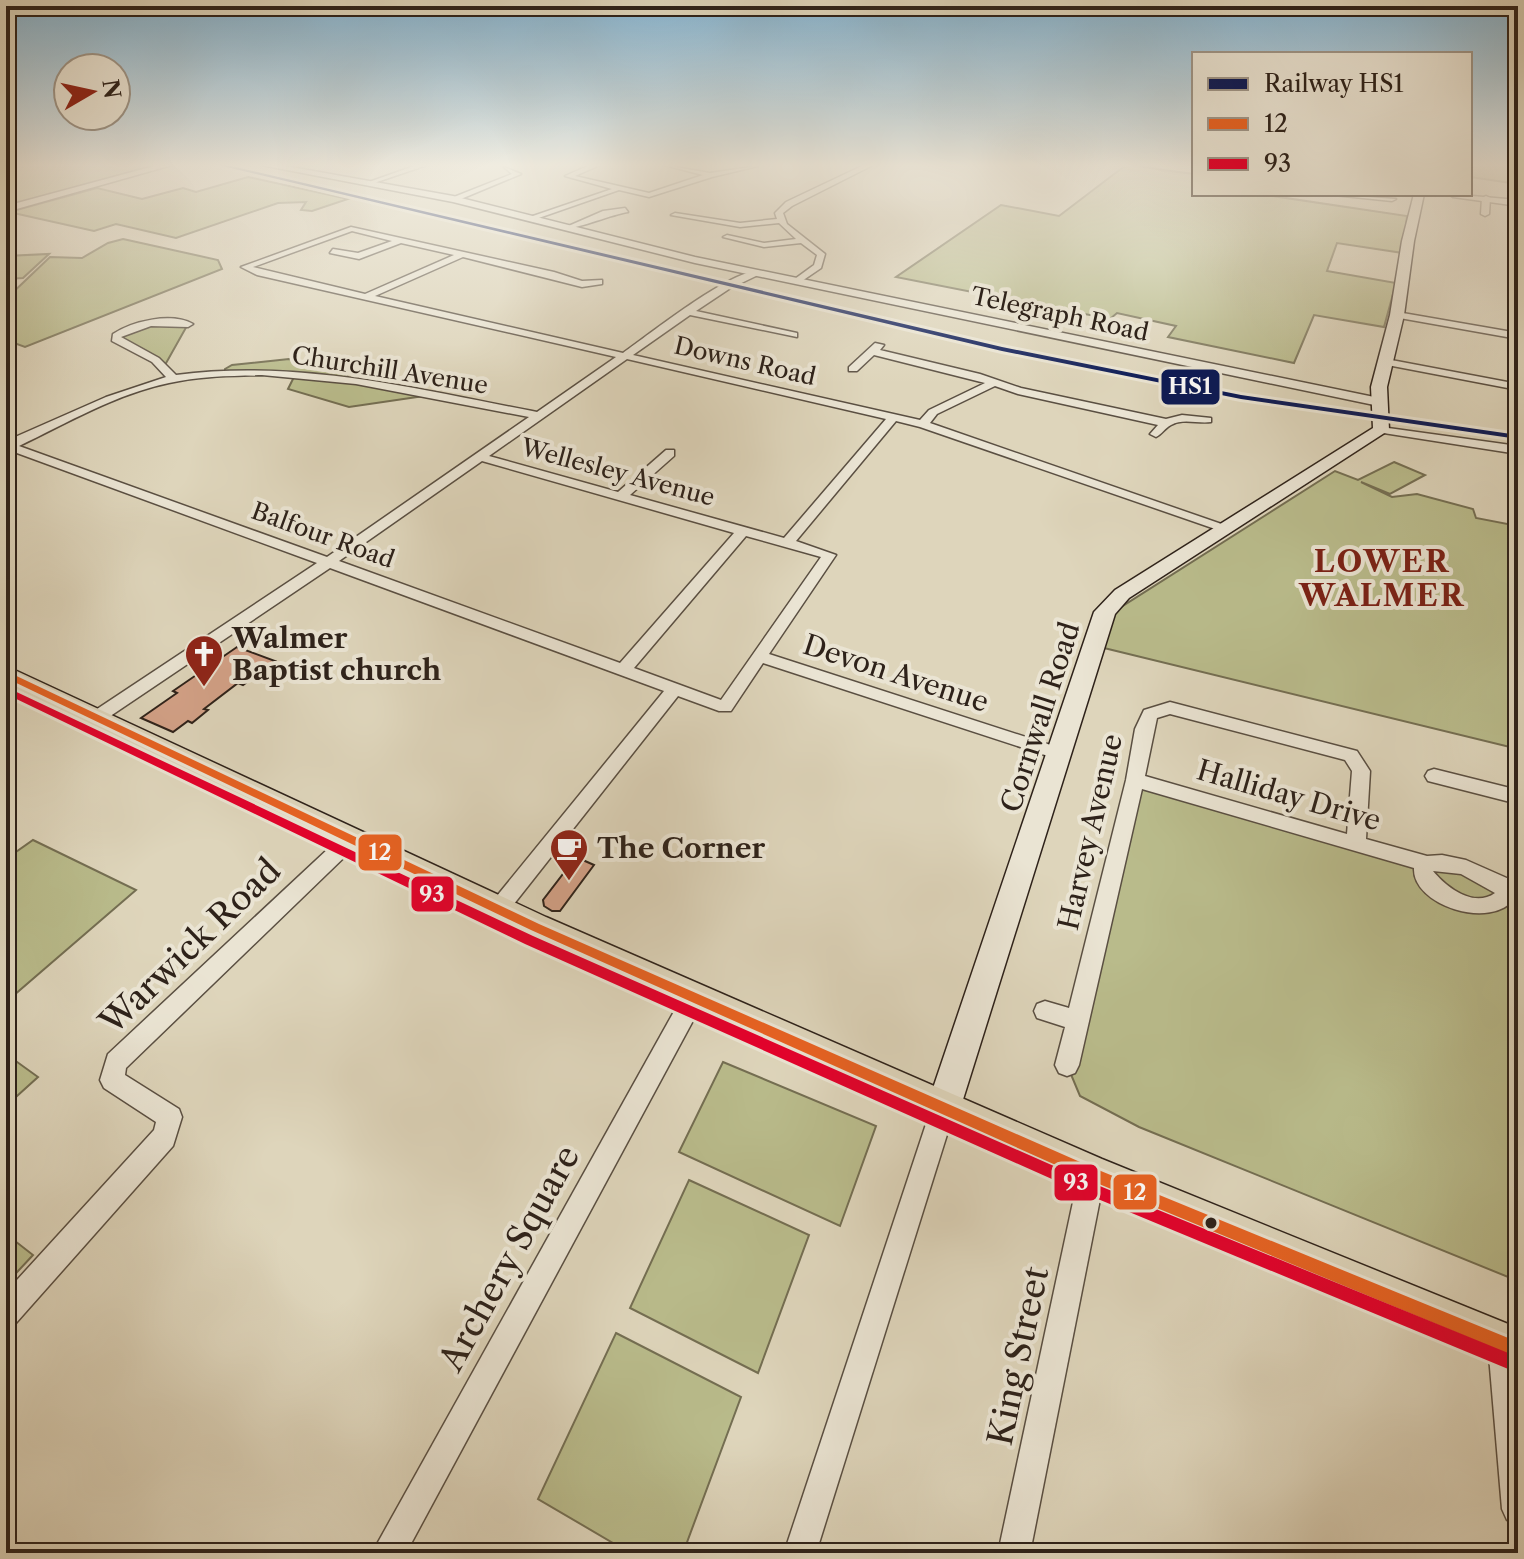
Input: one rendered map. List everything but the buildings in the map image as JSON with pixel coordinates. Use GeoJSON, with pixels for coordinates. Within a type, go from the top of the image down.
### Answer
{"type":"FeatureCollection","features":[{"type":"Feature","properties":{"kind":"main road"},"geometry":{"type":"LineString","coordinates":[[1381,430],[1379,402],[1409,238]]}},
{"type":"Feature","properties":{"kind":"main road","name":"Cornwall Road"},"geometry":{"type":"LineString","coordinates":[[943,1109],[1105,612],[1111,603],[1381,430]]}},
{"type":"Feature","properties":{"kind":"main road"},"geometry":{"type":"LineString","coordinates":[[6,674],[535,927],[1092,1174],[1510,1346]]}},
{"type":"Feature","properties":{"kind":"street","name":"Downs Road"},"geometry":{"type":"LineString","coordinates":[[322,238],[245,267],[923,424],[1226,528]]}},
{"type":"Feature","properties":{"kind":"street","name":"Downs Road"},"geometry":{"type":"LineString","coordinates":[[393,238],[401,240]]}},
{"type":"Feature","properties":{"kind":"street","name":"Telegraph Road"},"geometry":{"type":"LineString","coordinates":[[609,238],[755,273],[1379,402]]}},
{"type":"Feature","properties":{"kind":"street"},"geometry":{"type":"LineString","coordinates":[[730,238],[764,245],[805,240]]}},
{"type":"Feature","properties":{"kind":"street"},"geometry":{"type":"LineString","coordinates":[[796,281],[820,263],[819,251],[802,238]]}},
{"type":"Feature","properties":{"kind":"street"},"geometry":{"type":"LineString","coordinates":[[333,251],[359,256],[401,240],[554,275],[578,284],[589,286],[599,282]]}},
{"type":"Feature","properties":{"kind":"street"},"geometry":{"type":"LineString","coordinates":[[366,297],[460,255]]}},
{"type":"Feature","properties":{"kind":"street"},"geometry":{"type":"LineString","coordinates":[[97,717],[329,562],[688,312],[726,287],[755,273]]}},
{"type":"Feature","properties":{"kind":"street"},"geometry":{"type":"LineString","coordinates":[[688,312],[794,335]]}},
{"type":"Feature","properties":{"kind":"street"},"geometry":{"type":"LineString","coordinates":[[1397,315],[1518,336]]}},
{"type":"Feature","properties":{"kind":"street"},"geometry":{"type":"LineString","coordinates":[[173,379],[165,365],[117,341],[116,336],[151,324],[188,324]]}},
{"type":"Feature","properties":{"kind":"street"},"geometry":{"type":"LineString","coordinates":[[853,369],[876,348],[993,383],[1166,423],[1182,418],[1207,420]]}},
{"type":"Feature","properties":{"kind":"street"},"geometry":{"type":"LineString","coordinates":[[1386,362],[1518,387]]}},
{"type":"Feature","properties":{"kind":"street","name":"Churchill Avenue"},"geometry":{"type":"LineString","coordinates":[[7,445],[138,390],[173,379],[225,374],[288,374],[352,381],[539,416]]}},
{"type":"Feature","properties":{"kind":"street"},"geometry":{"type":"LineString","coordinates":[[923,424],[933,412],[993,383]]}},
{"type":"Feature","properties":{"kind":"street"},"geometry":{"type":"LineString","coordinates":[[787,543],[893,418]]}},
{"type":"Feature","properties":{"kind":"street"},"geometry":{"type":"LineString","coordinates":[[1156,434],[1166,423]]}},
{"type":"Feature","properties":{"kind":"street"},"geometry":{"type":"LineString","coordinates":[[1381,430],[1518,450]]}},
{"type":"Feature","properties":{"kind":"street","name":"Balfour Road"},"geometry":{"type":"LineString","coordinates":[[7,445],[725,707],[761,657]]}},
{"type":"Feature","properties":{"kind":"street"},"geometry":{"type":"LineString","coordinates":[[622,495],[670,453]]}},
{"type":"Feature","properties":{"kind":"street","name":"Wellesley Avenue"},"geometry":{"type":"LineString","coordinates":[[480,457],[829,555],[761,657]]}},
{"type":"Feature","properties":{"kind":"street"},"geometry":{"type":"LineString","coordinates":[[623,670],[744,530]]}},
{"type":"Feature","properties":{"kind":"street","name":"Devon Avenue"},"geometry":{"type":"LineString","coordinates":[[761,657],[1060,754]]}},
{"type":"Feature","properties":{"kind":"street"},"geometry":{"type":"LineString","coordinates":[[499,908],[674,690]]}},
{"type":"Feature","properties":{"kind":"street","name":"Harvey Avenue"},"geometry":{"type":"LineString","coordinates":[[1067,1065],[1150,714],[1159,710],[1182,711],[1351,755],[1361,771],[1356,842]]}},
{"type":"Feature","properties":{"kind":"street"},"geometry":{"type":"LineString","coordinates":[[1434,776],[1518,797]]}},
{"type":"Feature","properties":{"kind":"street","name":"Halliday Drive"},"geometry":{"type":"LineString","coordinates":[[1135,780],[1427,864],[1448,863],[1467,868],[1485,874],[1510,890],[1499,904],[1486,907],[1465,904],[1428,883],[1422,871],[1427,864]]}},
{"type":"Feature","properties":{"kind":"street","name":"Warwick Road"},"geometry":{"type":"LineString","coordinates":[[6,1313],[164,1137],[170,1117],[112,1080],[116,1062],[351,839]]}},
{"type":"Feature","properties":{"kind":"street","name":"Archery Square"},"geometry":{"type":"LineString","coordinates":[[388,1553],[694,997]]}},
{"type":"Feature","properties":{"kind":"street"},"geometry":{"type":"LineString","coordinates":[[1045,1011],[1077,1021]]}},
{"type":"Feature","properties":{"kind":"street"},"geometry":{"type":"LineString","coordinates":[[800,1553],[943,1109]]}},
{"type":"Feature","properties":{"kind":"street","name":"King Street"},"geometry":{"type":"LineString","coordinates":[[1014,1553],[1092,1174]]}},
{"type":"Feature","properties":{"kind":"street"},"geometry":{"type":"LineString","coordinates":[[1510,1346],[1518,1509]]}},
{"type":"Feature","properties":{"kind":"green space"},"geometry":{"type":"Polygon","coordinates":[[[953,238],[1405,238],[1403,253],[1337,243],[1327,271],[1396,283],[1384,327],[1314,315],[1294,363],[1168,337],[1176,326],[1117,313],[1110,319],[896,277],[953,238]]]}},
{"type":"Feature","properties":{"kind":"green space"},"geometry":{"type":"Polygon","coordinates":[[[123,239],[218,260],[222,269],[25,347],[6,340],[6,299],[50,257],[82,258],[108,243],[123,239]]]}},
{"type":"Feature","properties":{"kind":"green space"},"geometry":{"type":"Polygon","coordinates":[[[49,254],[23,278],[6,279],[6,256],[49,254]]]}},
{"type":"Feature","properties":{"kind":"green space"},"geometry":{"type":"Polygon","coordinates":[[[151,324],[188,324],[165,365],[117,341],[121,332],[151,324]]]}},
{"type":"Feature","properties":{"kind":"green space"},"geometry":{"type":"Polygon","coordinates":[[[289,359],[332,368],[352,381],[424,396],[349,407],[288,389],[295,375],[225,374],[225,369],[232,365],[289,359]]]}},
{"type":"Feature","properties":{"kind":"green space"},"geometry":{"type":"Polygon","coordinates":[[[1394,462],[1425,475],[1390,494],[1361,482],[1392,497],[1417,494],[1473,509],[1476,518],[1518,526],[1518,749],[1104,648],[1115,611],[1335,471],[1358,480],[1394,462]]]}},
{"type":"Feature","properties":{"kind":"green space"},"geometry":{"type":"Polygon","coordinates":[[[1135,780],[1433,863],[1518,891],[1518,1281],[1139,1127],[1080,1096],[1067,1065],[1135,780]]]}},
{"type":"Feature","properties":{"kind":"green space"},"geometry":{"type":"Polygon","coordinates":[[[33,840],[136,890],[6,1002],[6,859],[33,840]]]}},
{"type":"Feature","properties":{"kind":"green space"},"geometry":{"type":"Polygon","coordinates":[[[6,1054],[38,1077],[6,1106],[6,1054]]]}},
{"type":"Feature","properties":{"kind":"green space"},"geometry":{"type":"Polygon","coordinates":[[[723,1062],[876,1126],[840,1226],[679,1152],[723,1062]]]}},
{"type":"Feature","properties":{"kind":"green space"},"geometry":{"type":"Polygon","coordinates":[[[689,1180],[809,1235],[758,1373],[630,1308],[689,1180]]]}},
{"type":"Feature","properties":{"kind":"green space"},"geometry":{"type":"Polygon","coordinates":[[[6,1234],[33,1255],[6,1284],[6,1234]]]}},
{"type":"Feature","properties":{"kind":"green space"},"geometry":{"type":"Polygon","coordinates":[[[616,1333],[741,1397],[683,1553],[630,1553],[538,1499],[616,1333]]]}},
{"type":"Feature","properties":{"kind":"rail line","name":"HS1"},"geometry":{"type":"LineString","coordinates":[[529,238],[1002,349],[1241,397],[1518,437]]}},
{"type":"Feature","properties":{"kind":"transit line","name":"12"},"geometry":{"type":"LineString","coordinates":[[6,674],[535,927],[1092,1174],[1518,1350]]}},
{"type":"Feature","properties":{"kind":"transit line","name":"93"},"geometry":{"type":"LineString","coordinates":[[6,690],[529,940],[1086,1187],[1513,1363]]}},
{"type":"Feature","properties":{"kind":"place","name":"Walmer Baptist church"},"geometry":{"type":"Point","coordinates":[204,688]}},
{"type":"Feature","properties":{"kind":"place","name":"The Corner"},"geometry":{"type":"Point","coordinates":[569,882]}},
{"type":"Feature","properties":{"kind":"district","name":"LOWER WALMER"},"geometry":{"type":"Point","coordinates":[1382,578]}}]}
